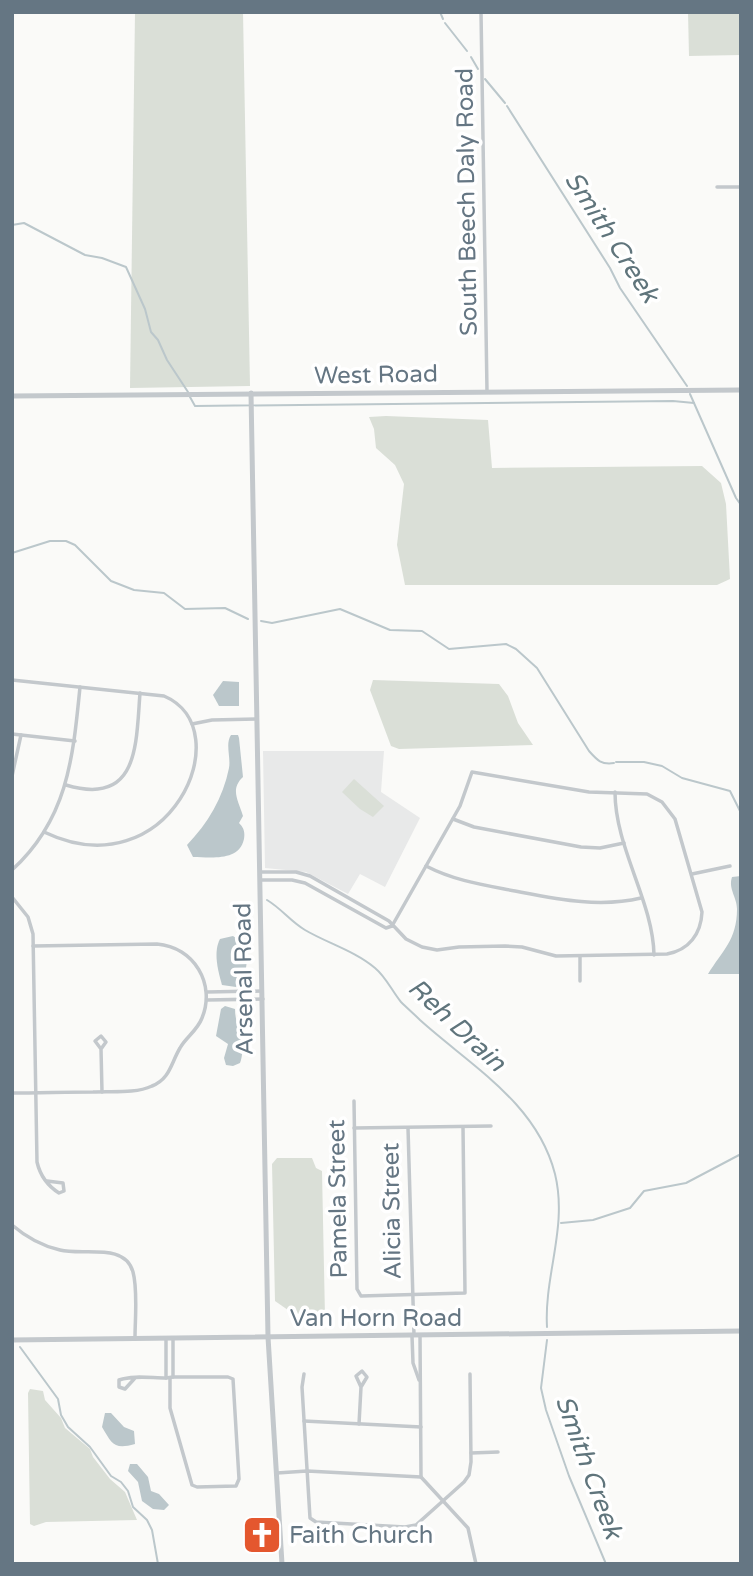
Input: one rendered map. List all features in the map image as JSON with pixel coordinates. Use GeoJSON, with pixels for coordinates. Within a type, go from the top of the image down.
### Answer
{"type":"FeatureCollection","features":[{"type":"Feature","properties":{"kind":"street","name":"South Beech Daly Road"},"geometry":{"type":"LineString","coordinates":[[481,12],[487,391]]}},
{"type":"Feature","properties":{"kind":"street"},"geometry":{"type":"LineString","coordinates":[[717,187],[741,187]]}},
{"type":"Feature","properties":{"kind":"street","name":"West Road"},"geometry":{"type":"LineString","coordinates":[[12,396],[741,390]]}},
{"type":"Feature","properties":{"kind":"street","name":"Arsenal Road"},"geometry":{"type":"LineString","coordinates":[[251,393],[268,1337],[282,1564]]}},
{"type":"Feature","properties":{"kind":"street"},"geometry":{"type":"LineString","coordinates":[[12,680],[158,695],[172,700],[183,709],[192,724],[195,758],[190,780],[177,804],[158,825],[132,840],[103,846],[70,842],[44,832]]}},
{"type":"Feature","properties":{"kind":"street"},"geometry":{"type":"LineString","coordinates":[[12,870],[44,832],[66,785],[75,741],[80,687]]}},
{"type":"Feature","properties":{"kind":"street"},"geometry":{"type":"LineString","coordinates":[[66,785],[83,790],[101,790],[127,773],[134,758],[140,693]]}},
{"type":"Feature","properties":{"kind":"street"},"geometry":{"type":"LineString","coordinates":[[192,724],[212,720],[257,719]]}},
{"type":"Feature","properties":{"kind":"street"},"geometry":{"type":"LineString","coordinates":[[12,734],[75,741]]}},
{"type":"Feature","properties":{"kind":"street"},"geometry":{"type":"LineString","coordinates":[[12,776],[21,735]]}},
{"type":"Feature","properties":{"kind":"street"},"geometry":{"type":"LineString","coordinates":[[260,872],[296,872],[310,876],[389,920],[393,926],[411,942],[431,950],[518,946],[550,955],[672,954],[694,938],[699,929],[702,908],[673,815],[665,804],[647,794],[589,792],[472,772],[453,819],[393,926],[386,928],[299,881],[260,880]]}},
{"type":"Feature","properties":{"kind":"street"},"geometry":{"type":"LineString","coordinates":[[615,792],[615,813],[653,937],[654,955]]}},
{"type":"Feature","properties":{"kind":"street"},"geometry":{"type":"LineString","coordinates":[[453,819],[474,827],[585,848],[624,843]]}},
{"type":"Feature","properties":{"kind":"street"},"geometry":{"type":"LineString","coordinates":[[426,866],[463,881],[570,901],[625,901],[641,898]]}},
{"type":"Feature","properties":{"kind":"street"},"geometry":{"type":"LineString","coordinates":[[692,874],[730,866]]}},
{"type":"Feature","properties":{"kind":"street"},"geometry":{"type":"LineString","coordinates":[[322,892],[327,885]]}},
{"type":"Feature","properties":{"kind":"street"},"geometry":{"type":"LineString","coordinates":[[12,897],[30,923],[33,946],[37,1162],[47,1181],[57,1192],[64,1191],[63,1183],[47,1181]]}},
{"type":"Feature","properties":{"kind":"street"},"geometry":{"type":"LineString","coordinates":[[356,911],[360,904]]}},
{"type":"Feature","properties":{"kind":"street"},"geometry":{"type":"LineString","coordinates":[[12,1093],[102,1092],[151,1087],[172,1068],[180,1047],[198,1026],[207,1000],[202,976],[194,962],[181,951],[167,945],[33,946]]}},
{"type":"Feature","properties":{"kind":"street"},"geometry":{"type":"LineString","coordinates":[[580,956],[580,981]]}},
{"type":"Feature","properties":{"kind":"street"},"geometry":{"type":"LineString","coordinates":[[207,992],[262,991]]}},
{"type":"Feature","properties":{"kind":"street"},"geometry":{"type":"LineString","coordinates":[[207,1000],[262,999]]}},
{"type":"Feature","properties":{"kind":"street"},"geometry":{"type":"LineString","coordinates":[[101,1049],[102,1092]]}},
{"type":"Feature","properties":{"kind":"street","name":"Pamela Street"},"geometry":{"type":"LineString","coordinates":[[354,1101],[357,1289],[359,1295],[411,1295]]}},
{"type":"Feature","properties":{"kind":"street"},"geometry":{"type":"LineString","coordinates":[[354,1128],[491,1126]]}},
{"type":"Feature","properties":{"kind":"street"},"geometry":{"type":"LineString","coordinates":[[411,1295],[465,1293],[463,1127]]}},
{"type":"Feature","properties":{"kind":"street","name":"Alicia Street"},"geometry":{"type":"LineString","coordinates":[[408,1128],[411,1295],[415,1335],[413,1363],[419,1382],[421,1477]]}},
{"type":"Feature","properties":{"kind":"street"},"geometry":{"type":"LineString","coordinates":[[12,1224],[28,1237],[48,1247],[74,1252],[112,1253],[127,1261],[134,1275],[135,1338]]}},
{"type":"Feature","properties":{"kind":"street","name":"Van Horn Road"},"geometry":{"type":"LineString","coordinates":[[12,1340],[741,1331]]}},
{"type":"Feature","properties":{"kind":"street"},"geometry":{"type":"LineString","coordinates":[[135,1378],[125,1388],[118,1385],[122,1378],[169,1377],[228,1377],[234,1383],[238,1484],[197,1487],[192,1485],[170,1408],[169,1377],[166,1338]]}},
{"type":"Feature","properties":{"kind":"street"},"geometry":{"type":"LineString","coordinates":[[169,1377],[173,1338]]}},
{"type":"Feature","properties":{"kind":"street"},"geometry":{"type":"LineString","coordinates":[[304,1374],[304,1421],[311,1520],[411,1527],[422,1522],[469,1475],[470,1374]]}},
{"type":"Feature","properties":{"kind":"street"},"geometry":{"type":"LineString","coordinates":[[359,1424],[361,1387]]}},
{"type":"Feature","properties":{"kind":"street"},"geometry":{"type":"LineString","coordinates":[[304,1421],[421,1427]]}},
{"type":"Feature","properties":{"kind":"street"},"geometry":{"type":"LineString","coordinates":[[471,1453],[498,1452]]}},
{"type":"Feature","properties":{"kind":"street"},"geometry":{"type":"LineString","coordinates":[[277,1473],[307,1471],[421,1477],[468,1528],[476,1564]]}},
{"type":"Feature","properties":{"kind":"shaded area"},"geometry":{"type":"Polygon","coordinates":[[[135,12],[243,12],[250,386],[130,388],[135,12]]]}},
{"type":"Feature","properties":{"kind":"shaded area"},"geometry":{"type":"Polygon","coordinates":[[[688,12],[741,12],[741,55],[689,56],[688,12]]]}},
{"type":"Feature","properties":{"kind":"shaded area"},"geometry":{"type":"Polygon","coordinates":[[[369,417],[488,420],[492,468],[702,466],[721,483],[726,504],[730,579],[717,585],[405,585],[397,545],[404,484],[395,465],[376,448],[374,429],[369,417]]]}},
{"type":"Feature","properties":{"kind":"shaded area"},"geometry":{"type":"Polygon","coordinates":[[[373,680],[499,684],[508,696],[518,723],[533,745],[399,749],[391,746],[370,690],[373,680]]]}},
{"type":"Feature","properties":{"kind":"shaded area"},"geometry":{"type":"Polygon","coordinates":[[[223,681],[239,682],[239,706],[219,706],[213,695],[223,681]]]}},
{"type":"Feature","properties":{"kind":"shaded area"},"geometry":{"type":"Polygon","coordinates":[[[231,735],[238,735],[239,738],[243,777],[236,790],[243,816],[239,823],[244,830],[244,839],[236,852],[230,855],[193,857],[187,845],[208,819],[223,790],[229,768],[228,742],[231,735]]]}},
{"type":"Feature","properties":{"kind":"shaded area"},"geometry":{"type":"Polygon","coordinates":[[[263,751],[384,751],[381,792],[420,818],[385,887],[360,874],[348,894],[306,872],[265,868],[263,751]]]}},
{"type":"Feature","properties":{"kind":"shaded area"},"geometry":{"type":"Polygon","coordinates":[[[354,779],[384,806],[373,817],[342,792],[354,779]]]}},
{"type":"Feature","properties":{"kind":"shaded area"},"geometry":{"type":"Polygon","coordinates":[[[741,876],[741,974],[708,974],[732,937],[737,909],[731,881],[732,877],[741,876]]]}},
{"type":"Feature","properties":{"kind":"shaded area"},"geometry":{"type":"Polygon","coordinates":[[[233,936],[245,945],[247,956],[245,973],[236,987],[222,985],[217,956],[220,939],[233,936]]]}},
{"type":"Feature","properties":{"kind":"shaded area"},"geometry":{"type":"Polygon","coordinates":[[[225,1006],[235,1009],[242,1050],[240,1063],[233,1066],[226,1065],[224,1058],[228,1044],[216,1036],[221,1009],[225,1006]]]}},
{"type":"Feature","properties":{"kind":"shaded area"},"geometry":{"type":"Polygon","coordinates":[[[277,1158],[312,1158],[316,1168],[322,1171],[323,1320],[298,1317],[275,1301],[272,1164],[277,1158]]]}},
{"type":"Feature","properties":{"kind":"shaded area"},"geometry":{"type":"Polygon","coordinates":[[[30,1389],[43,1391],[45,1400],[61,1418],[65,1428],[90,1449],[110,1479],[125,1492],[137,1520],[46,1522],[34,1526],[30,1524],[30,1389]]]}},
{"type":"Feature","properties":{"kind":"shaded area"},"geometry":{"type":"Polygon","coordinates":[[[105,1413],[111,1413],[124,1427],[134,1431],[135,1444],[118,1446],[111,1441],[102,1427],[105,1413]]]}},
{"type":"Feature","properties":{"kind":"shaded area"},"geometry":{"type":"Polygon","coordinates":[[[130,1464],[137,1464],[148,1477],[151,1491],[159,1494],[169,1505],[164,1510],[153,1509],[142,1501],[138,1482],[128,1471],[130,1464]]]}},
{"type":"Feature","properties":{"kind":"waterway","name":"Smith Creek"},"geometry":{"type":"LineString","coordinates":[[440,12],[443,19]]}},
{"type":"Feature","properties":{"kind":"waterway","name":"Smith Creek"},"geometry":{"type":"LineString","coordinates":[[445,23],[467,51]]}},
{"type":"Feature","properties":{"kind":"waterway","name":"Smith Creek"},"geometry":{"type":"LineString","coordinates":[[471,57],[478,69]]}},
{"type":"Feature","properties":{"kind":"waterway","name":"Smith Creek"},"geometry":{"type":"LineString","coordinates":[[485,79],[505,103]]}},
{"type":"Feature","properties":{"kind":"waterway","name":"Smith Creek"},"geometry":{"type":"LineString","coordinates":[[507,106],[620,288],[687,386]]}},
{"type":"Feature","properties":{"kind":"waterway"},"geometry":{"type":"LineString","coordinates":[[12,225],[24,223],[85,255],[126,267],[145,309],[151,332],[188,392]]}},
{"type":"Feature","properties":{"kind":"waterway","name":"Smith Creek"},"geometry":{"type":"LineString","coordinates":[[690,394],[741,505]]}},
{"type":"Feature","properties":{"kind":"waterway"},"geometry":{"type":"LineString","coordinates":[[190,397],[195,406],[673,401],[694,403]]}},
{"type":"Feature","properties":{"kind":"waterway"},"geometry":{"type":"LineString","coordinates":[[12,553],[50,541],[66,541],[75,545],[111,581],[134,590],[164,593],[185,609],[225,608],[248,619]]}},
{"type":"Feature","properties":{"kind":"waterway"},"geometry":{"type":"LineString","coordinates":[[261,621],[272,623],[340,609],[390,630],[422,631],[449,649],[506,644],[516,649],[537,668],[589,751],[602,762],[614,763]]}},
{"type":"Feature","properties":{"kind":"waterway"},"geometry":{"type":"LineString","coordinates":[[616,762],[644,762],[662,766],[682,778],[730,791],[741,813]]}},
{"type":"Feature","properties":{"kind":"waterway","name":"Reh Drain"},"geometry":{"type":"LineString","coordinates":[[267,900],[305,930],[375,968],[401,1002],[500,1088],[533,1126],[546,1149],[555,1174],[558,1194],[559,1213],[547,1327]]}},
{"type":"Feature","properties":{"kind":"waterway","name":"Smith Creek"},"geometry":{"type":"LineString","coordinates":[[561,1223],[593,1220],[630,1208],[644,1191],[686,1183],[741,1154]]}},
{"type":"Feature","properties":{"kind":"waterway","name":"Smith Creek"},"geometry":{"type":"LineString","coordinates":[[547,1340],[541,1388],[546,1410],[569,1476],[606,1564]]}},
{"type":"Feature","properties":{"kind":"waterway"},"geometry":{"type":"LineString","coordinates":[[20,1347],[58,1399],[61,1415],[68,1427],[90,1447],[111,1476],[121,1482],[128,1491],[133,1507],[147,1520],[152,1530],[158,1564]]}},
{"type":"Feature","properties":{"kind":"place","name":"Faith Church"},"geometry":{"type":"Point","coordinates":[262,1535]}}]}
